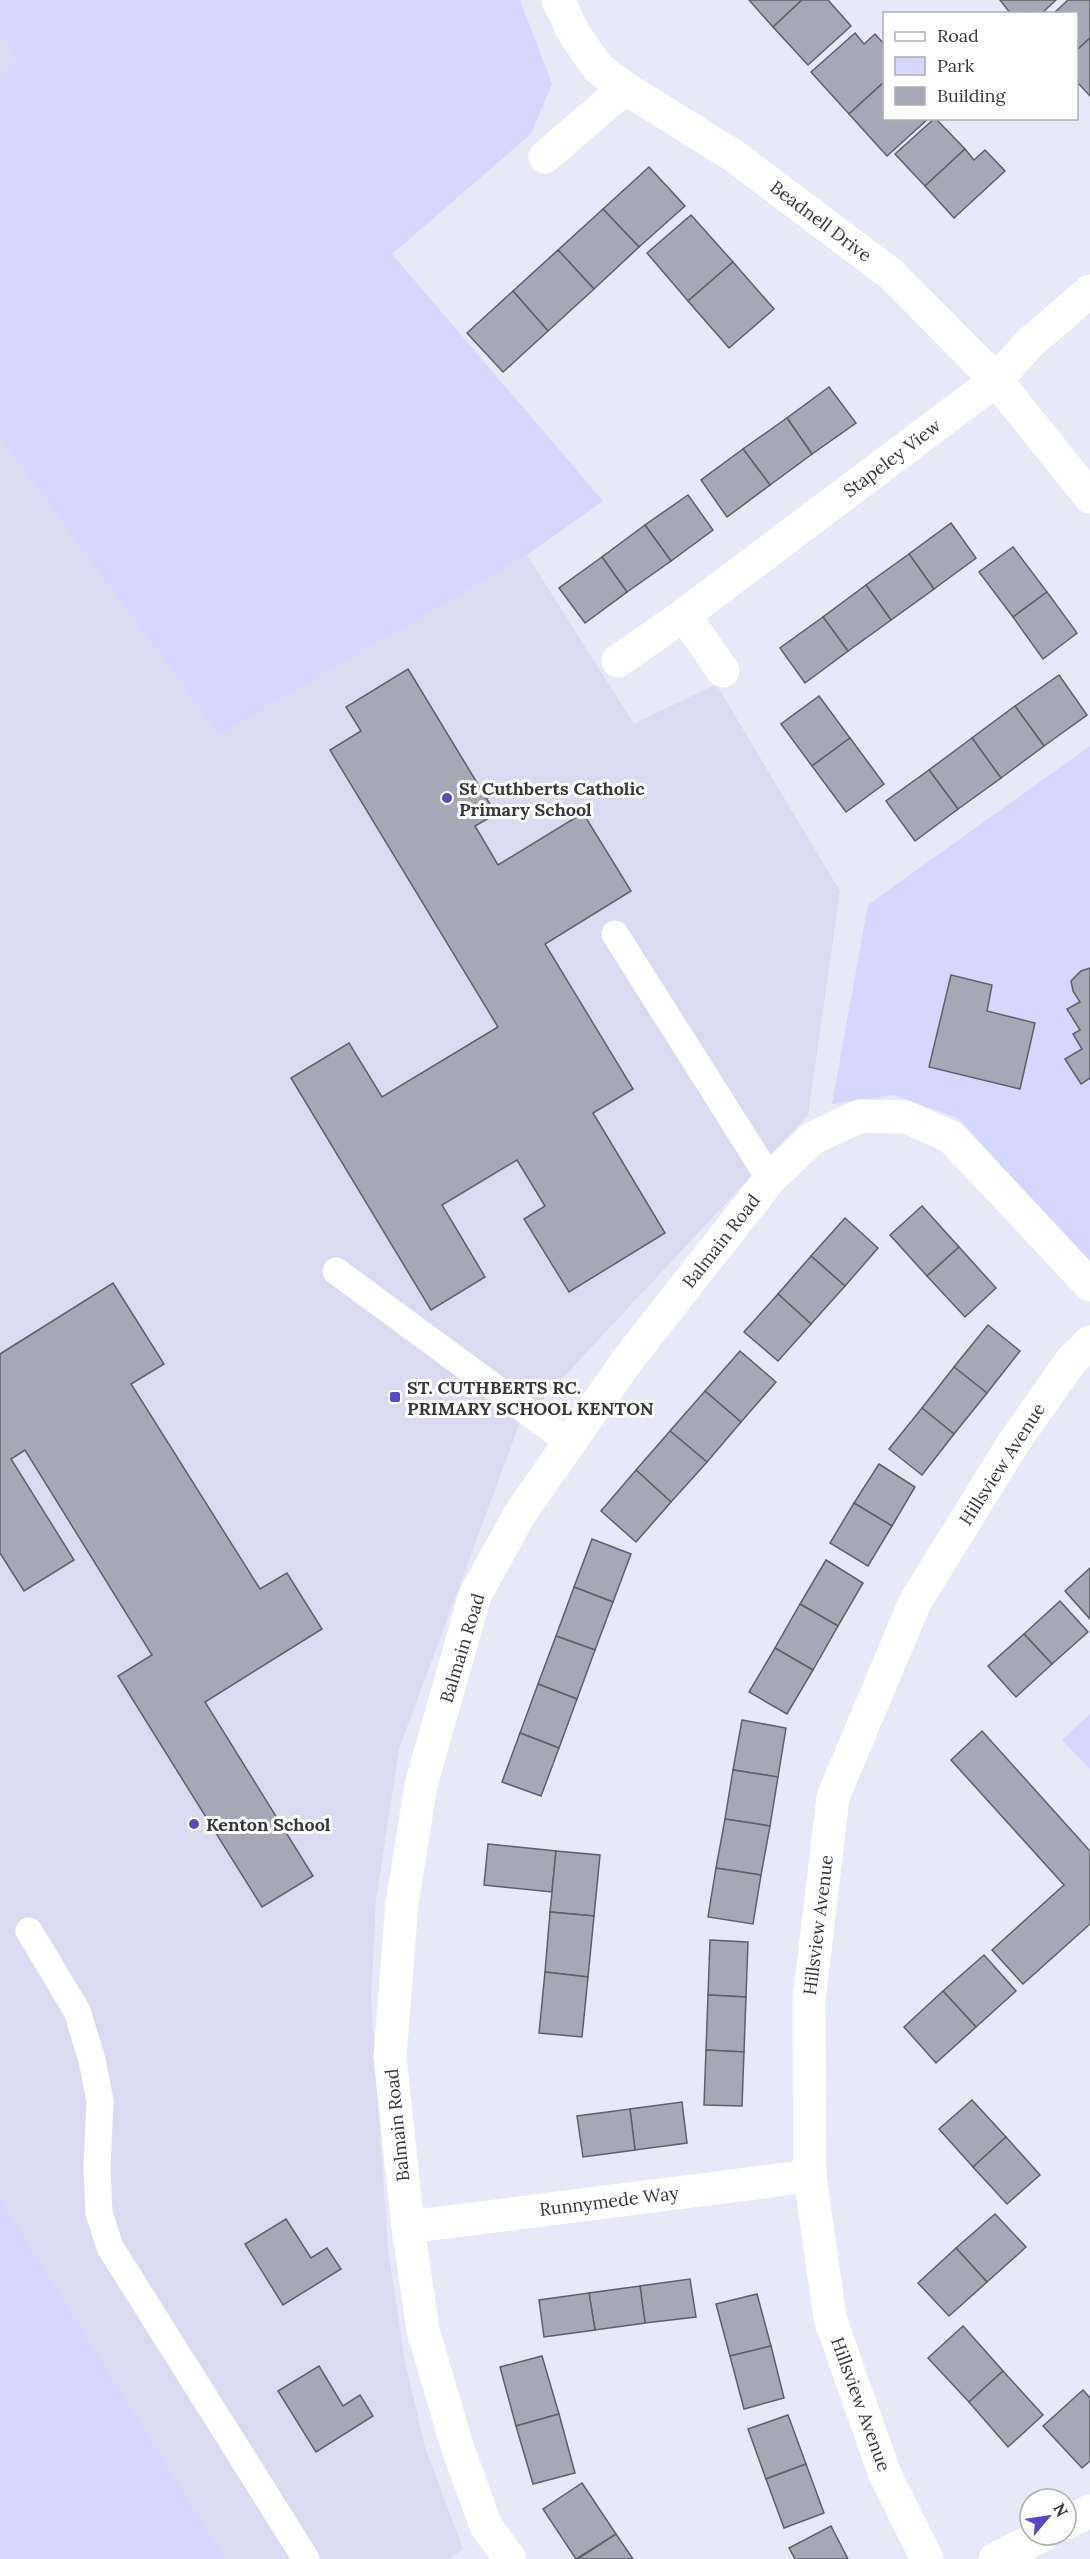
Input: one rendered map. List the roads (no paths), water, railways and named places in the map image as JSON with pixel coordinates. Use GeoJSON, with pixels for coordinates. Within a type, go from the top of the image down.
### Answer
{"type":"FeatureCollection","features":[{"type":"Feature","properties":{"kind":"street","name":"Beadnell Drive"},"geometry":{"type":"LineString","coordinates":[[558,0],[575,35],[598,68],[625,88],[734,156],[891,274],[996,380],[1090,497]]}},
{"type":"Feature","properties":{"kind":"street"},"geometry":{"type":"LineString","coordinates":[[545,157],[625,88]]}},
{"type":"Feature","properties":{"kind":"street","name":"Stapeley View"},"geometry":{"type":"LineString","coordinates":[[618,661],[684,615],[996,380],[1030,343],[1090,291]]}},
{"type":"Feature","properties":{"kind":"street"},"geometry":{"type":"LineString","coordinates":[[684,615],[723,671]]}},
{"type":"Feature","properties":{"kind":"street","name":"Balmain Road"},"geometry":{"type":"LineString","coordinates":[[510,2559],[486,2526],[457,2446],[423,2330],[408,2227],[390,2057],[402,1904],[421,1785],[475,1595],[521,1512],[629,1358],[770,1179],[813,1138],[860,1116],[906,1117],[951,1137],[1090,1285]]}},
{"type":"Feature","properties":{"kind":"street","name":"Hillsview Avenue"},"geometry":{"type":"LineString","coordinates":[[927,2559],[884,2472],[830,2318],[810,2176],[809,2000],[833,1797],[915,1602],[1014,1442],[1071,1361],[1090,1342]]}},
{"type":"Feature","properties":{"kind":"street","name":"Runnymede Way"},"geometry":{"type":"LineString","coordinates":[[408,2227],[810,2176]]}},
{"type":"Feature","properties":{"kind":"street"},"geometry":{"type":"LineString","coordinates":[[995,2559],[1019,2547]]}},
{"type":"Feature","properties":{"kind":"lane"},"geometry":{"type":"LineString","coordinates":[[615,934],[770,1179]]}},
{"type":"Feature","properties":{"kind":"lane"},"geometry":{"type":"LineString","coordinates":[[336,1270],[570,1443]]}},
{"type":"Feature","properties":{"kind":"lane"},"geometry":{"type":"LineString","coordinates":[[29,1931],[77,2011],[92,2060],[100,2101],[97,2167],[99,2213],[110,2247],[306,2559]]}},
{"type":"Feature","properties":{"kind":"place","name":"St Cuthberts Catholic Primary School"},"geometry":{"type":"Point","coordinates":[447,798]}},
{"type":"Feature","properties":{"kind":"place","name":"ST. CUTHBERTS RC. PRIMARY SCHOOL KENTON"},"geometry":{"type":"Point","coordinates":[395,1397]}},
{"type":"Feature","properties":{"kind":"place","name":"Kenton School"},"geometry":{"type":"Point","coordinates":[194,1824]}}]}
